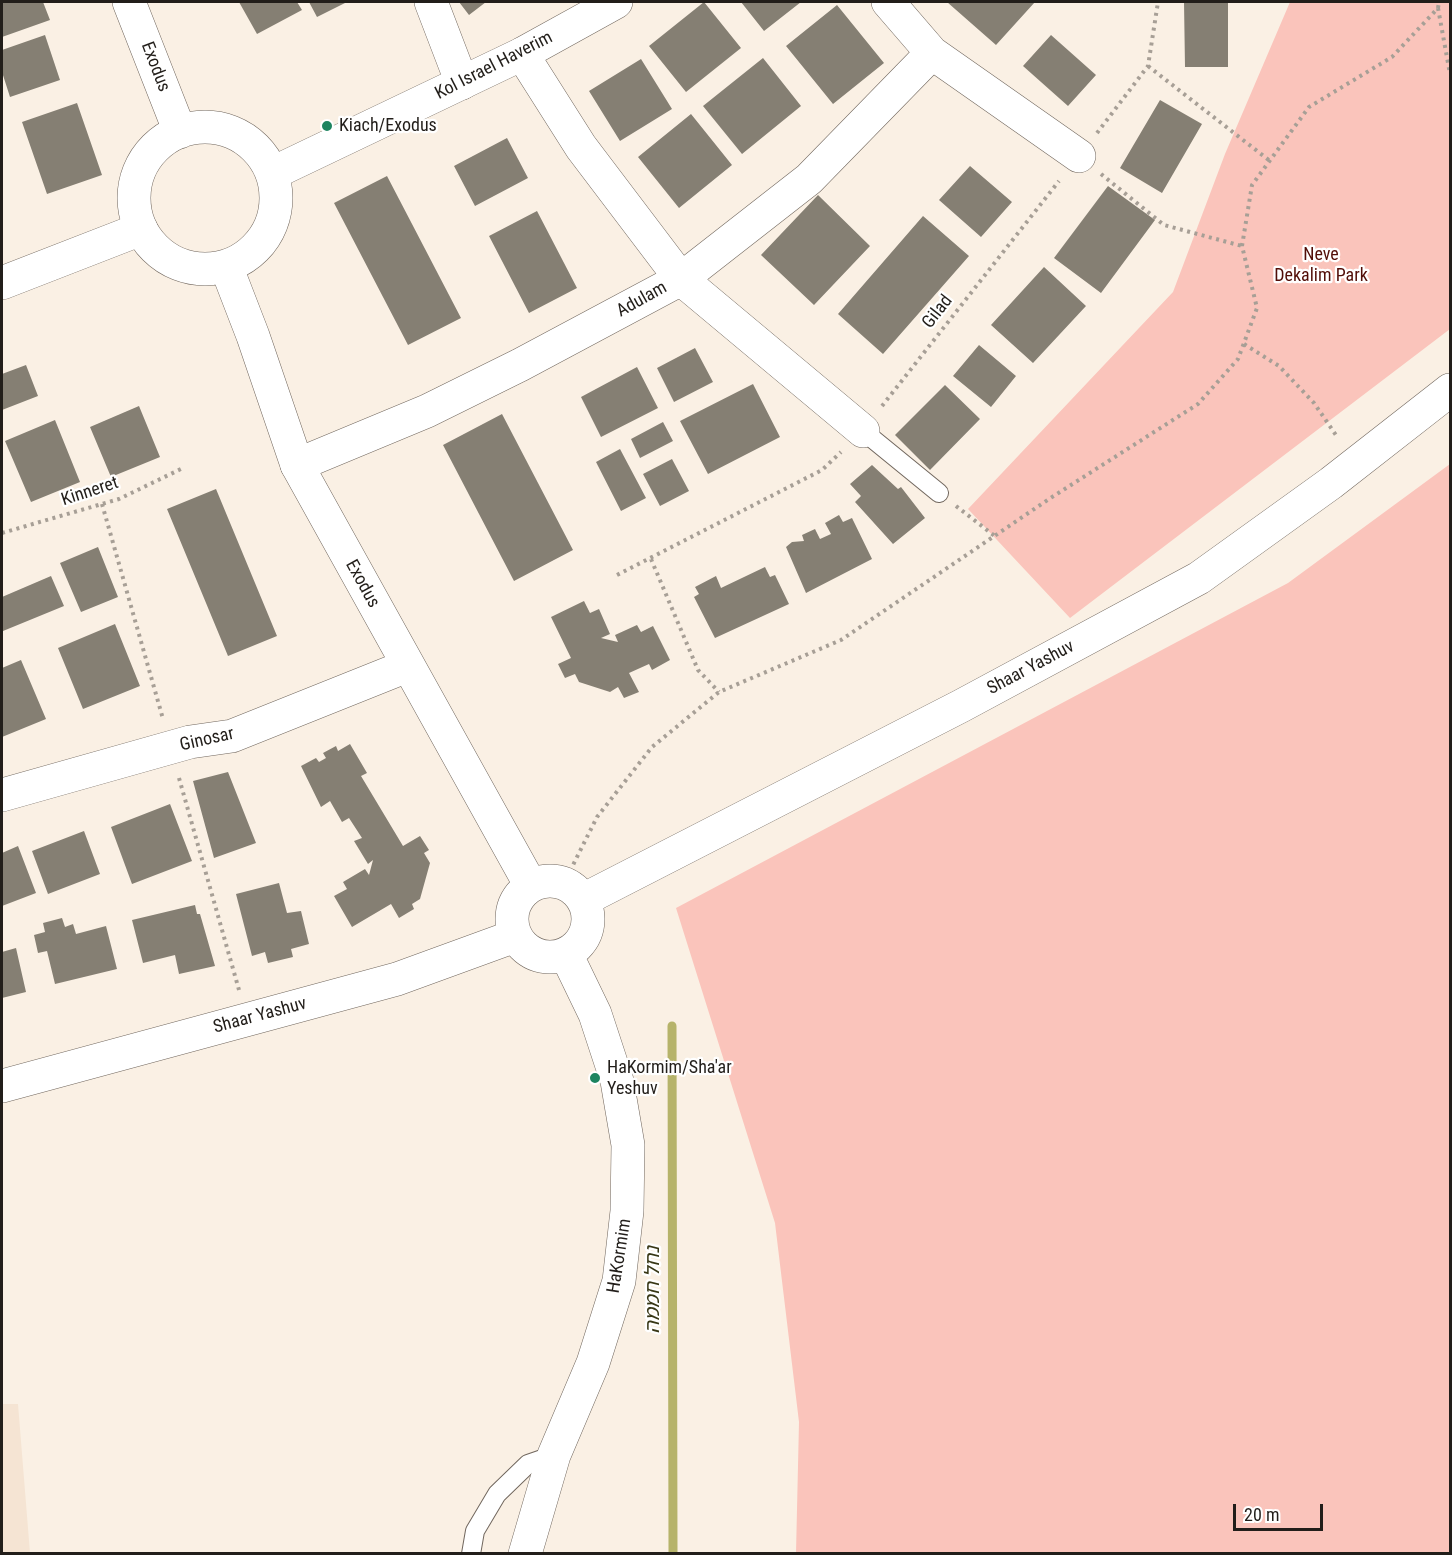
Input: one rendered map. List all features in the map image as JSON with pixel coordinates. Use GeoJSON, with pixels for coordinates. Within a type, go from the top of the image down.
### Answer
{"type":"FeatureCollection","features":[{"type":"Feature","properties":{"kind":"street","name":"Exodus"},"geometry":{"type":"LineString","coordinates":[[129,2],[180,132]]}},
{"type":"Feature","properties":{"kind":"street"},"geometry":{"type":"LineString","coordinates":[[431,2],[462,83]]}},
{"type":"Feature","properties":{"kind":"street","name":"Kol Israel Haverim"},"geometry":{"type":"LineString","coordinates":[[273,173],[522,54],[616,2]]}},
{"type":"Feature","properties":{"kind":"street"},"geometry":{"type":"LineString","coordinates":[[888,2],[932,53],[1079,156]]}},
{"type":"Feature","properties":{"kind":"street","name":"Adulam"},"geometry":{"type":"LineString","coordinates":[[297,465],[427,411],[520,365],[681,279],[809,179],[932,53]]}},
{"type":"Feature","properties":{"kind":"street"},"geometry":{"type":"LineString","coordinates":[[522,54],[581,147],[681,279],[862,431]]}},
{"type":"Feature","properties":{"kind":"street"},"geometry":{"type":"LineString","coordinates":[[198,127],[217,128],[235,133],[264,157],[273,173],[277,196],[273,219],[263,240],[247,256],[226,266],[206,269],[186,267],[168,259],[152,246],[141,229],[134,207],[135,183],[144,161],[159,144],[180,132],[198,127]]}},
{"type":"Feature","properties":{"kind":"street"},"geometry":{"type":"LineString","coordinates":[[2,283],[141,229]]}},
{"type":"Feature","properties":{"kind":"street","name":"Exodus"},"geometry":{"type":"LineString","coordinates":[[226,266],[254,336],[297,465],[531,886]]}},
{"type":"Feature","properties":{"kind":"street","name":"Shaar Yashuv"},"geometry":{"type":"LineString","coordinates":[[573,892],[961,706],[1199,578],[1356,463],[1450,390]]}},
{"type":"Feature","properties":{"kind":"street","name":"Ginosar"},"geometry":{"type":"LineString","coordinates":[[2,795],[171,748],[232,736],[407,666]]}},
{"type":"Feature","properties":{"kind":"street"},"geometry":{"type":"LineString","coordinates":[[541,882],[573,892],[587,912],[584,936],[566,954],[554,957],[542,957],[522,945],[515,936],[512,914],[521,893],[541,882]]}},
{"type":"Feature","properties":{"kind":"street","name":"Shaar Yashuv"},"geometry":{"type":"LineString","coordinates":[[2,1086],[397,979],[515,936]]}},
{"type":"Feature","properties":{"kind":"street","name":"HaKormim"},"geometry":{"type":"LineString","coordinates":[[525,1554],[554,1455],[593,1363],[619,1281],[627,1211],[628,1144],[617,1081],[595,1014],[566,954]]}},
{"type":"Feature","properties":{"kind":"lane"},"geometry":{"type":"LineString","coordinates":[[862,431],[939,493]]}},
{"type":"Feature","properties":{"kind":"lane"},"geometry":{"type":"LineString","coordinates":[[471,1554],[475,1531],[497,1494],[528,1464],[554,1455]]}},
{"type":"Feature","properties":{"kind":"path","name":"Gilad"},"geometry":{"type":"LineString","coordinates":[[617,575],[822,470],[862,431],[1148,66],[1158,2]]}},
{"type":"Feature","properties":{"kind":"path"},"geometry":{"type":"LineString","coordinates":[[1439,2],[1438,8],[1450,74]]}},
{"type":"Feature","properties":{"kind":"path"},"geometry":{"type":"LineString","coordinates":[[573,892],[597,817],[652,747],[719,692],[841,640],[1049,499],[1198,404],[1238,359],[1257,308],[1242,246],[1252,185],[1308,107],[1392,57],[1438,8]]}},
{"type":"Feature","properties":{"kind":"path"},"geometry":{"type":"LineString","coordinates":[[1148,66],[1270,160]]}},
{"type":"Feature","properties":{"kind":"path"},"geometry":{"type":"LineString","coordinates":[[1079,156],[1164,225],[1242,246]]}},
{"type":"Feature","properties":{"kind":"path"},"geometry":{"type":"LineString","coordinates":[[1244,344],[1279,366],[1314,403],[1356,463]]}},
{"type":"Feature","properties":{"kind":"path","name":"Kinneret"},"geometry":{"type":"LineString","coordinates":[[2,533],[119,499],[183,468]]}},
{"type":"Feature","properties":{"kind":"path"},"geometry":{"type":"LineString","coordinates":[[939,493],[996,537]]}},
{"type":"Feature","properties":{"kind":"path"},"geometry":{"type":"LineString","coordinates":[[102,504],[247,1020]]}},
{"type":"Feature","properties":{"kind":"path"},"geometry":{"type":"LineString","coordinates":[[651,559],[698,670],[719,692]]}},
{"type":"Feature","properties":{"kind":"shaded area"},"geometry":{"type":"Polygon","coordinates":[[[2,1404],[18,1404],[30,1553],[2,1553],[2,1404]]]}},
{"type":"Feature","properties":{"kind":"green space","name":"Neve Dekalim Park"},"geometry":{"type":"Polygon","coordinates":[[[1290,2],[1450,2],[1450,329],[1070,618],[968,509],[1173,292],[1225,154],[1290,2]]]}},
{"type":"Feature","properties":{"kind":"green space"},"geometry":{"type":"Polygon","coordinates":[[[1450,464],[1450,1553],[796,1553],[799,1422],[775,1223],[676,908],[1288,583],[1450,464]]]}},
{"type":"Feature","properties":{"kind":"building"},"geometry":{"type":"Polygon","coordinates":[[[2,2],[43,2],[50,20],[2,37],[2,2]]]}},
{"type":"Feature","properties":{"kind":"building"},"geometry":{"type":"Polygon","coordinates":[[[239,2],[297,2],[302,10],[257,34],[239,2]]]}},
{"type":"Feature","properties":{"kind":"building"},"geometry":{"type":"Polygon","coordinates":[[[309,2],[347,2],[317,17],[309,2]]]}},
{"type":"Feature","properties":{"kind":"building"},"geometry":{"type":"Polygon","coordinates":[[[459,2],[486,2],[469,15],[459,2]]]}},
{"type":"Feature","properties":{"kind":"building"},"geometry":{"type":"Polygon","coordinates":[[[704,2],[741,48],[686,92],[649,46],[704,2]]]}},
{"type":"Feature","properties":{"kind":"building"},"geometry":{"type":"Polygon","coordinates":[[[741,2],[801,2],[764,31],[741,2]]]}},
{"type":"Feature","properties":{"kind":"building"},"geometry":{"type":"Polygon","coordinates":[[[947,2],[1035,2],[996,45],[947,2]]]}},
{"type":"Feature","properties":{"kind":"building"},"geometry":{"type":"Polygon","coordinates":[[[1184,2],[1228,2],[1228,67],[1185,67],[1184,2]]]}},
{"type":"Feature","properties":{"kind":"building"},"geometry":{"type":"Polygon","coordinates":[[[837,5],[884,63],[833,104],[786,46],[837,5]]]}},
{"type":"Feature","properties":{"kind":"building"},"geometry":{"type":"Polygon","coordinates":[[[45,35],[60,80],[10,97],[2,72],[2,50],[45,35]]]}},
{"type":"Feature","properties":{"kind":"building"},"geometry":{"type":"Polygon","coordinates":[[[1051,35],[1096,75],[1068,106],[1023,66],[1051,35]]]}},
{"type":"Feature","properties":{"kind":"building"},"geometry":{"type":"Polygon","coordinates":[[[763,58],[801,106],[742,154],[703,106],[763,58]]]}},
{"type":"Feature","properties":{"kind":"building"},"geometry":{"type":"Polygon","coordinates":[[[641,59],[672,109],[620,141],[589,91],[641,59]]]}},
{"type":"Feature","properties":{"kind":"building"},"geometry":{"type":"Polygon","coordinates":[[[1160,100],[1202,124],[1162,193],[1120,168],[1160,100]]]}},
{"type":"Feature","properties":{"kind":"building"},"geometry":{"type":"Polygon","coordinates":[[[77,103],[102,175],[47,194],[22,122],[77,103]]]}},
{"type":"Feature","properties":{"kind":"building"},"geometry":{"type":"Polygon","coordinates":[[[691,114],[732,165],[679,208],[638,157],[691,114]]]}},
{"type":"Feature","properties":{"kind":"building"},"geometry":{"type":"Polygon","coordinates":[[[507,138],[528,178],[475,206],[454,166],[507,138]]]}},
{"type":"Feature","properties":{"kind":"building"},"geometry":{"type":"Polygon","coordinates":[[[970,166],[1012,202],[981,237],[939,200],[970,166]]]}},
{"type":"Feature","properties":{"kind":"building"},"geometry":{"type":"Polygon","coordinates":[[[387,176],[461,318],[408,345],[334,203],[387,176]]]}},
{"type":"Feature","properties":{"kind":"building"},"geometry":{"type":"Polygon","coordinates":[[[1108,186],[1155,220],[1101,293],[1054,258],[1108,186]]]}},
{"type":"Feature","properties":{"kind":"building"},"geometry":{"type":"Polygon","coordinates":[[[818,195],[870,246],[814,305],[761,255],[818,195]]]}},
{"type":"Feature","properties":{"kind":"building"},"geometry":{"type":"Polygon","coordinates":[[[537,211],[577,288],[529,313],[489,236],[537,211]]]}},
{"type":"Feature","properties":{"kind":"building"},"geometry":{"type":"Polygon","coordinates":[[[923,216],[969,256],[883,354],[838,314],[923,216]]]}},
{"type":"Feature","properties":{"kind":"building"},"geometry":{"type":"Polygon","coordinates":[[[1044,267],[1086,306],[1033,363],[991,325],[1044,267]]]}},
{"type":"Feature","properties":{"kind":"building"},"geometry":{"type":"Polygon","coordinates":[[[979,345],[1016,376],[991,407],[953,376],[979,345]]]}},
{"type":"Feature","properties":{"kind":"building"},"geometry":{"type":"Polygon","coordinates":[[[695,348],[713,382],[674,402],[657,368],[695,348]]]}},
{"type":"Feature","properties":{"kind":"building"},"geometry":{"type":"Polygon","coordinates":[[[26,365],[38,396],[2,410],[2,374],[26,365]]]}},
{"type":"Feature","properties":{"kind":"building"},"geometry":{"type":"Polygon","coordinates":[[[637,367],[658,408],[601,437],[581,397],[637,367]]]}},
{"type":"Feature","properties":{"kind":"building"},"geometry":{"type":"Polygon","coordinates":[[[753,384],[780,437],[708,474],[680,421],[753,384]]]}},
{"type":"Feature","properties":{"kind":"building"},"geometry":{"type":"Polygon","coordinates":[[[945,385],[980,419],[930,470],[895,435],[945,385]]]}},
{"type":"Feature","properties":{"kind":"building"},"geometry":{"type":"Polygon","coordinates":[[[139,406],[160,457],[111,477],[90,427],[139,406]]]}},
{"type":"Feature","properties":{"kind":"building"},"geometry":{"type":"Polygon","coordinates":[[[502,414],[573,550],[514,581],[443,445],[502,414]]]}},
{"type":"Feature","properties":{"kind":"building"},"geometry":{"type":"Polygon","coordinates":[[[55,420],[80,482],[31,502],[5,441],[55,420]]]}},
{"type":"Feature","properties":{"kind":"building"},"geometry":{"type":"Polygon","coordinates":[[[663,422],[673,441],[640,458],[631,439],[663,422]]]}},
{"type":"Feature","properties":{"kind":"building"},"geometry":{"type":"Polygon","coordinates":[[[620,449],[646,498],[621,511],[596,462],[620,449]]]}},
{"type":"Feature","properties":{"kind":"building"},"geometry":{"type":"Polygon","coordinates":[[[672,459],[689,491],[660,506],[643,474],[672,459]]]}},
{"type":"Feature","properties":{"kind":"building"},"geometry":{"type":"Polygon","coordinates":[[[872,465],[898,489],[901,487],[925,518],[893,544],[855,502],[861,496],[850,484],[872,465]]]}},
{"type":"Feature","properties":{"kind":"building"},"geometry":{"type":"Polygon","coordinates":[[[216,489],[277,636],[228,656],[167,509],[216,489]]]}},
{"type":"Feature","properties":{"kind":"building"},"geometry":{"type":"Polygon","coordinates":[[[839,515],[843,522],[852,518],[872,559],[806,593],[786,547],[792,542],[804,541],[802,535],[815,529],[820,539],[831,534],[825,523],[839,515]]]}},
{"type":"Feature","properties":{"kind":"building"},"geometry":{"type":"Polygon","coordinates":[[[98,547],[118,597],[81,612],[60,563],[98,547]]]}},
{"type":"Feature","properties":{"kind":"building"},"geometry":{"type":"Polygon","coordinates":[[[765,567],[770,577],[775,575],[789,604],[715,638],[694,597],[699,594],[695,587],[716,576],[721,588],[765,567]]]}},
{"type":"Feature","properties":{"kind":"building"},"geometry":{"type":"Polygon","coordinates":[[[51,576],[64,606],[3,631],[2,597],[51,576]]]}},
{"type":"Feature","properties":{"kind":"building"},"geometry":{"type":"Polygon","coordinates":[[[584,601],[590,613],[599,609],[610,634],[601,638],[618,642],[615,635],[637,625],[641,632],[653,626],[670,660],[652,670],[649,664],[629,673],[639,692],[624,698],[618,687],[610,692],[579,682],[575,674],[565,678],[558,664],[571,658],[551,617],[584,601]]]}},
{"type":"Feature","properties":{"kind":"building"},"geometry":{"type":"Polygon","coordinates":[[[115,624],[140,686],[83,709],[58,648],[115,624]]]}},
{"type":"Feature","properties":{"kind":"building"},"geometry":{"type":"Polygon","coordinates":[[[21,660],[46,719],[2,737],[2,668],[21,660]]]}},
{"type":"Feature","properties":{"kind":"building"},"geometry":{"type":"Polygon","coordinates":[[[350,744],[367,773],[361,776],[403,846],[420,836],[429,850],[424,853],[430,863],[420,899],[412,904],[414,909],[399,918],[391,904],[352,927],[334,896],[347,889],[343,882],[365,869],[369,875],[373,860],[368,864],[354,841],[362,838],[349,818],[342,822],[330,801],[321,807],[301,766],[316,758],[319,762],[326,758],[323,753],[336,746],[338,751],[350,744]]]}},
{"type":"Feature","properties":{"kind":"building"},"geometry":{"type":"Polygon","coordinates":[[[228,772],[256,843],[214,858],[193,781],[228,772]]]}},
{"type":"Feature","properties":{"kind":"building"},"geometry":{"type":"Polygon","coordinates":[[[170,804],[192,861],[132,884],[111,827],[170,804]]]}},
{"type":"Feature","properties":{"kind":"building"},"geometry":{"type":"Polygon","coordinates":[[[84,831],[100,874],[48,894],[32,851],[84,831]]]}},
{"type":"Feature","properties":{"kind":"building"},"geometry":{"type":"Polygon","coordinates":[[[18,846],[36,893],[2,906],[2,853],[18,846]]]}},
{"type":"Feature","properties":{"kind":"building"},"geometry":{"type":"Polygon","coordinates":[[[279,883],[287,913],[301,911],[309,944],[291,949],[293,957],[268,963],[265,952],[252,956],[236,894],[279,883]]]}},
{"type":"Feature","properties":{"kind":"building"},"geometry":{"type":"Polygon","coordinates":[[[195,905],[197,914],[200,914],[215,966],[179,974],[175,955],[143,963],[132,920],[195,905]]]}},
{"type":"Feature","properties":{"kind":"building"},"geometry":{"type":"Polygon","coordinates":[[[62,918],[65,927],[73,924],[76,934],[106,926],[117,969],[55,984],[47,951],[38,953],[34,935],[45,932],[43,923],[62,918]]]}},
{"type":"Feature","properties":{"kind":"building"},"geometry":{"type":"Polygon","coordinates":[[[16,948],[26,992],[2,998],[2,952],[16,948]]]}},
{"type":"Feature","properties":{"kind":"waterway","name":"נחל חממה"},"geometry":{"type":"LineString","coordinates":[[672,1026],[673,1554]]}},
{"type":"Feature","properties":{"kind":"place","name":"Kiach/Exodus"},"geometry":{"type":"Point","coordinates":[327,126]}},
{"type":"Feature","properties":{"kind":"place","name":"HaKormim/Sha'ar Yeshuv"},"geometry":{"type":"Point","coordinates":[595,1078]}}]}
